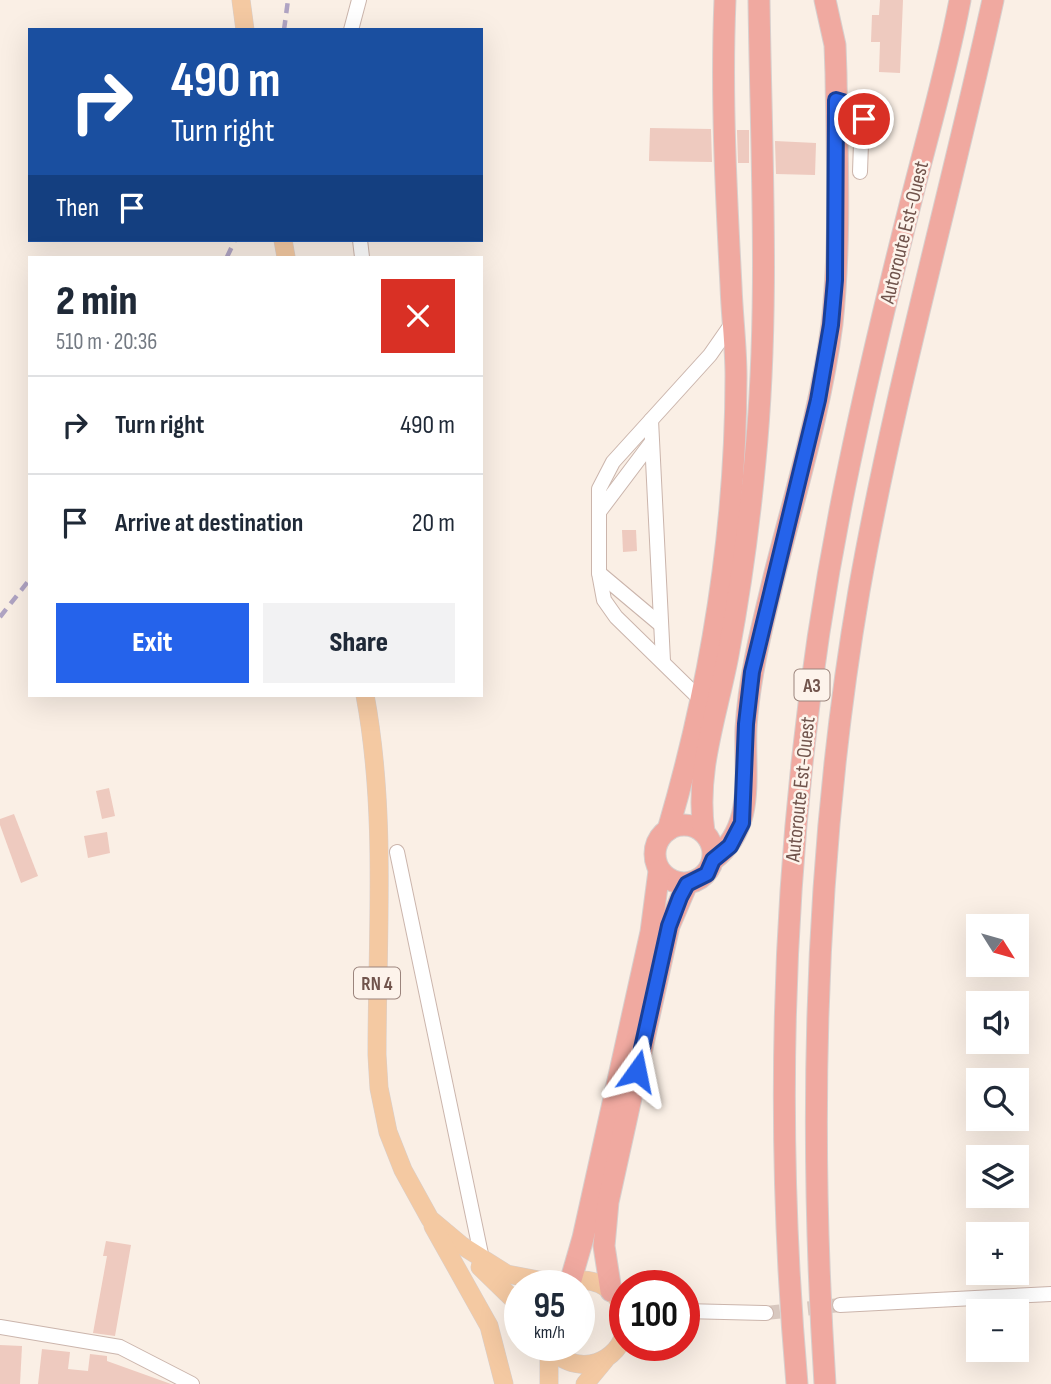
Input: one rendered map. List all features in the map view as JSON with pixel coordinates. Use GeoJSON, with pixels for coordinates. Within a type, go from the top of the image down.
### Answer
{"type":"FeatureCollection","features":[{"type":"Feature","properties":{"kind":"highway"},"geometry":{"type":"LineString","coordinates":[[571,1270],[583,1238],[651,932],[659,871],[656,849],[668,830],[702,701],[715,624],[730,498],[736,374],[724,148],[725,0]]}},
{"type":"Feature","properties":{"kind":"highway"},"geometry":{"type":"LineString","coordinates":[[659,871],[671,881],[687,884],[707,874],[713,860],[712,845],[704,832],[702,772],[731,638],[755,460],[761,377],[759,0]]}},
{"type":"Feature","properties":{"kind":"highway"},"geometry":{"type":"LineString","coordinates":[[713,860],[730,846],[742,823],[746,724],[752,672],[828,348],[835,280],[836,100],[835,45],[825,0]]}},
{"type":"Feature","properties":{"kind":"highway","name":"Autoroute Est-Ouest"},"geometry":{"type":"LineString","coordinates":[[797,1384],[784,1156],[782,1037],[788,927],[806,727],[830,563],[849,466],[910,204],[949,60],[960,0]]}},
{"type":"Feature","properties":{"kind":"highway","name":"Autoroute Est-Ouest"},"geometry":{"type":"LineString","coordinates":[[825,1384],[816,1204],[816,1023],[822,894],[834,782],[859,592],[878,495],[993,0]]}},
{"type":"Feature","properties":{"kind":"highway"},"geometry":{"type":"LineString","coordinates":[[729,240],[762,239]]}},
{"type":"Feature","properties":{"kind":"highway"},"geometry":{"type":"LineString","coordinates":[[668,830],[690,825],[704,832]]}},
{"type":"Feature","properties":{"kind":"highway"},"geometry":{"type":"LineString","coordinates":[[610,1270],[604,1246],[608,1202],[669,926],[687,884]]}},
{"type":"Feature","properties":{"kind":"main road"},"geometry":{"type":"LineString","coordinates":[[241,0],[245,28]]}},
{"type":"Feature","properties":{"kind":"main road","name":"RN 4"},"geometry":{"type":"LineString","coordinates":[[365,697],[373,758],[378,846],[379,1088],[395,1153],[430,1219],[461,1245],[504,1289]]}},
{"type":"Feature","properties":{"kind":"main road"},"geometry":{"type":"LineString","coordinates":[[430,1219],[489,1326],[505,1384]]}},
{"type":"Feature","properties":{"kind":"main road","name":"RN 4"},"geometry":{"type":"LineString","coordinates":[[461,1245],[504,1272]]}},
{"type":"Feature","properties":{"kind":"main road"},"geometry":{"type":"LineString","coordinates":[[585,1384],[609,1356]]}},
{"type":"Feature","properties":{"kind":"main road"},"geometry":{"type":"LineString","coordinates":[[566,1361],[593,1364],[605,1360]]}},
{"type":"Feature","properties":{"kind":"main road"},"geometry":{"type":"LineString","coordinates":[[548,1361],[549,1384]]}},
{"type":"Feature","properties":{"kind":"street"},"geometry":{"type":"LineString","coordinates":[[352,28],[359,0]]}},
{"type":"Feature","properties":{"kind":"street"},"geometry":{"type":"LineString","coordinates":[[836,100],[851,103],[862,114],[860,172]]}},
{"type":"Feature","properties":{"kind":"street"},"geometry":{"type":"LineString","coordinates":[[702,701],[611,612],[602,594],[599,573],[600,489],[605,474],[710,355],[733,322]]}},
{"type":"Feature","properties":{"kind":"street"},"geometry":{"type":"LineString","coordinates":[[652,420],[663,661]]}},
{"type":"Feature","properties":{"kind":"street"},"geometry":{"type":"LineString","coordinates":[[599,512],[651,443]]}},
{"type":"Feature","properties":{"kind":"street"},"geometry":{"type":"LineString","coordinates":[[599,573],[662,625]]}},
{"type":"Feature","properties":{"kind":"street"},"geometry":{"type":"LineString","coordinates":[[397,852],[482,1259]]}},
{"type":"Feature","properties":{"kind":"street"},"geometry":{"type":"LineString","coordinates":[[840,1305],[1051,1294]]}},
{"type":"Feature","properties":{"kind":"street"},"geometry":{"type":"LineString","coordinates":[[700,1312],[766,1313]]}},
{"type":"Feature","properties":{"kind":"street"},"geometry":{"type":"LineString","coordinates":[[0,1327],[120,1347],[192,1384]]}},
{"type":"Feature","properties":{"kind":"building"},"geometry":{"type":"Polygon","coordinates":[[[880,0],[903,0],[900,73],[879,72],[880,42],[871,42],[872,15],[879,15],[880,0]]]}},
{"type":"Feature","properties":{"kind":"building"},"geometry":{"type":"Polygon","coordinates":[[[650,128],[711,129],[712,162],[649,161],[650,128]]]}},
{"type":"Feature","properties":{"kind":"building"},"geometry":{"type":"Polygon","coordinates":[[[737,130],[749,130],[749,163],[738,163],[737,130]]]}},
{"type":"Feature","properties":{"kind":"building"},"geometry":{"type":"Polygon","coordinates":[[[775,141],[816,143],[815,175],[776,174],[775,141]]]}},
{"type":"Feature","properties":{"kind":"building"},"geometry":{"type":"Polygon","coordinates":[[[622,530],[636,530],[637,551],[623,552],[622,530]]]}},
{"type":"Feature","properties":{"kind":"building"},"geometry":{"type":"Polygon","coordinates":[[[109,788],[115,816],[102,819],[96,791],[109,788]]]}},
{"type":"Feature","properties":{"kind":"building"},"geometry":{"type":"Polygon","coordinates":[[[14,814],[38,876],[21,883],[0,825],[0,819],[14,814]]]}},
{"type":"Feature","properties":{"kind":"building"},"geometry":{"type":"Polygon","coordinates":[[[107,832],[110,853],[88,858],[84,836],[107,832]]]}},
{"type":"Feature","properties":{"kind":"building"},"geometry":{"type":"Polygon","coordinates":[[[106,1241],[131,1245],[115,1336],[93,1333],[107,1256],[103,1256],[106,1241]]]}},
{"type":"Feature","properties":{"kind":"building"},"geometry":{"type":"Polygon","coordinates":[[[0,1345],[22,1346],[20,1384],[0,1384],[0,1345]]]}},
{"type":"Feature","properties":{"kind":"building"},"geometry":{"type":"Polygon","coordinates":[[[42,1349],[70,1352],[68,1369],[88,1371],[90,1354],[107,1356],[107,1361],[171,1384],[38,1384],[42,1349]]]}},
{"type":"Feature","properties":{"kind":"tunnel"},"geometry":{"type":"LineString","coordinates":[[766,1313],[840,1305]]}},
{"type":"Feature","properties":{"kind":"railway"},"geometry":{"type":"LineString","coordinates":[[284,28],[288,0]]}},
{"type":"Feature","properties":{"kind":"railway"},"geometry":{"type":"LineString","coordinates":[[227,256],[234,242]]}},
{"type":"Feature","properties":{"kind":"railway"},"geometry":{"type":"LineString","coordinates":[[0,617],[28,582]]}},
{"type":"Feature","properties":{"kind":"route"},"geometry":{"type":"LineString","coordinates":[[637,1071],[674,911],[687,884],[707,874],[713,860],[738,836],[742,823],[746,724],[752,672],[818,400],[831,325],[835,280],[836,100],[856,106],[864,119]]}}]}
